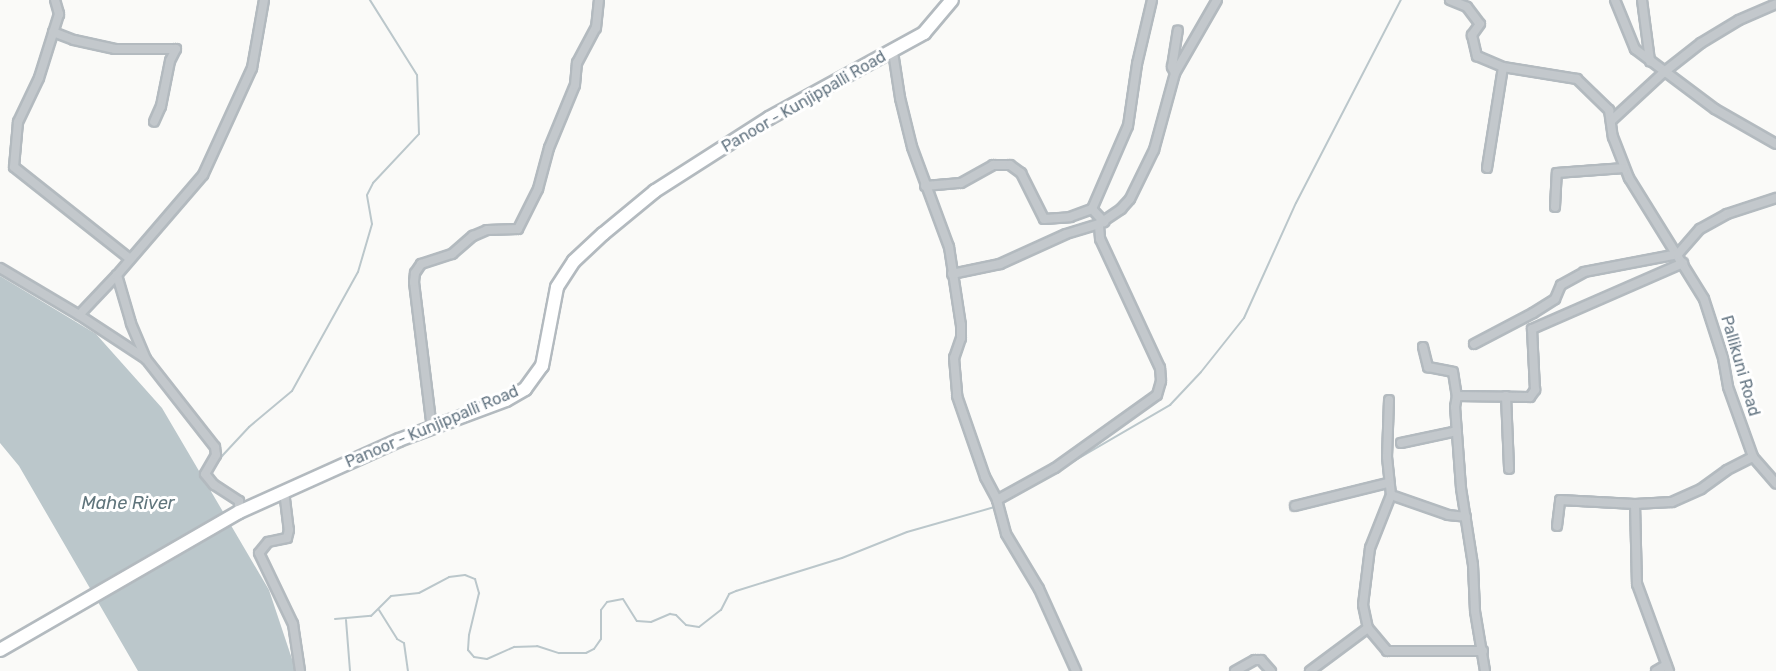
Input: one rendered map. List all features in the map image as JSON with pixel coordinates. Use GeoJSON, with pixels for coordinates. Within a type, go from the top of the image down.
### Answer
{"type":"FeatureCollection","features":[{"type":"Feature","properties":{"kind":"main road","name":"Panoor - Kunjippalli Road"},"geometry":{"type":"LineString","coordinates":[[0,650],[240,512],[284,491],[506,400],[533,381],[542,366],[557,287],[564,274],[589,247],[655,191],[769,118],[924,33],[952,0]]}},
{"type":"Feature","properties":{"kind":"street"},"geometry":{"type":"LineString","coordinates":[[55,0],[59,14],[39,78],[18,122],[15,167],[130,260]]}},
{"type":"Feature","properties":{"kind":"street"},"geometry":{"type":"LineString","coordinates":[[79,315],[203,176],[252,68],[264,0]]}},
{"type":"Feature","properties":{"kind":"street"},"geometry":{"type":"LineString","coordinates":[[432,429],[414,282],[415,273],[421,264],[452,254],[472,236],[487,230],[518,229],[538,189],[549,148],[575,85],[577,63],[596,28],[599,0]]}},
{"type":"Feature","properties":{"kind":"street"},"geometry":{"type":"LineString","coordinates":[[925,186],[961,183],[993,165],[1010,165],[1021,173],[1044,219],[1070,217],[1092,209],[1128,126],[1137,64],[1152,0]]}},
{"type":"Feature","properties":{"kind":"street"},"geometry":{"type":"LineString","coordinates":[[952,274],[1000,264],[1066,234],[1102,223],[1121,209],[1130,199],[1154,150],[1175,73],[1217,0]]}},
{"type":"Feature","properties":{"kind":"street"},"geometry":{"type":"LineString","coordinates":[[1449,0],[1467,7],[1480,24],[1472,35],[1477,56],[1503,68],[1577,79],[1609,110],[1612,120],[1664,72],[1701,43],[1730,25],[1776,4]]}},
{"type":"Feature","properties":{"kind":"street"},"geometry":{"type":"LineString","coordinates":[[1616,0],[1635,49],[1715,109],[1776,144]]}},
{"type":"Feature","properties":{"kind":"street"},"geometry":{"type":"LineString","coordinates":[[1642,0],[1650,61]]}},
{"type":"Feature","properties":{"kind":"street"},"geometry":{"type":"LineString","coordinates":[[1175,73],[1172,67],[1178,30]]}},
{"type":"Feature","properties":{"kind":"street"},"geometry":{"type":"LineString","coordinates":[[53,32],[74,40],[114,49],[176,49],[170,61],[161,106],[154,122]]}},
{"type":"Feature","properties":{"kind":"street"},"geometry":{"type":"LineString","coordinates":[[893,52],[906,127],[925,186],[949,247],[961,325],[961,338],[954,358],[954,384],[985,477],[997,500],[1006,534],[1039,589],[1076,671]]}},
{"type":"Feature","properties":{"kind":"street"},"geometry":{"type":"LineString","coordinates":[[1487,168],[1503,68]]}},
{"type":"Feature","properties":{"kind":"street","name":"Pallikuni Road"},"geometry":{"type":"LineString","coordinates":[[1612,120],[1614,137],[1624,168],[1704,299],[1723,358],[1728,387],[1753,456],[1776,483]]}},
{"type":"Feature","properties":{"kind":"street"},"geometry":{"type":"LineString","coordinates":[[1555,207],[1557,173],[1624,168]]}},
{"type":"Feature","properties":{"kind":"street"},"geometry":{"type":"LineString","coordinates":[[1457,396],[1530,397],[1535,390],[1532,329],[1680,259],[1700,229],[1727,213],[1776,198]]}},
{"type":"Feature","properties":{"kind":"street"},"geometry":{"type":"LineString","coordinates":[[997,500],[1055,468],[1157,395],[1161,381],[1157,360],[1100,239],[1102,223],[1092,209]]}},
{"type":"Feature","properties":{"kind":"street"},"geometry":{"type":"LineString","coordinates":[[1474,344],[1555,299],[1561,285],[1584,272],[1680,259]]}},
{"type":"Feature","properties":{"kind":"street"},"geometry":{"type":"LineString","coordinates":[[0,268],[79,315],[146,359]]}},
{"type":"Feature","properties":{"kind":"street"},"geometry":{"type":"LineString","coordinates":[[117,275],[131,323],[146,359],[215,447],[216,456],[205,474],[214,485],[239,501],[240,512]]}},
{"type":"Feature","properties":{"kind":"street"},"geometry":{"type":"LineString","coordinates":[[1423,347],[1428,367],[1453,372],[1457,396],[1455,407],[1457,431],[1473,565],[1475,611],[1485,671]]}},
{"type":"Feature","properties":{"kind":"street"},"geometry":{"type":"LineString","coordinates":[[1506,396],[1509,469]]}},
{"type":"Feature","properties":{"kind":"street"},"geometry":{"type":"LineString","coordinates":[[1389,400],[1388,483],[1391,495],[1370,549],[1363,605],[1368,628],[1387,651],[1483,651]]}},
{"type":"Feature","properties":{"kind":"street"},"geometry":{"type":"LineString","coordinates":[[1401,443],[1457,431]]}},
{"type":"Feature","properties":{"kind":"street"},"geometry":{"type":"LineString","coordinates":[[1557,526],[1560,500],[1635,504],[1672,502],[1701,489],[1727,470],[1753,456]]}},
{"type":"Feature","properties":{"kind":"street"},"geometry":{"type":"LineString","coordinates":[[1295,506],[1388,483]]}},
{"type":"Feature","properties":{"kind":"street"},"geometry":{"type":"LineString","coordinates":[[284,491],[289,530],[287,538],[268,542],[259,553],[293,624],[300,671]]}},
{"type":"Feature","properties":{"kind":"street"},"geometry":{"type":"LineString","coordinates":[[1391,495],[1448,515],[1466,517]]}},
{"type":"Feature","properties":{"kind":"street"},"geometry":{"type":"LineString","coordinates":[[1635,504],[1637,584],[1667,668],[1656,671]]}},
{"type":"Feature","properties":{"kind":"street"},"geometry":{"type":"LineString","coordinates":[[1310,671],[1368,628]]}},
{"type":"Feature","properties":{"kind":"street"},"geometry":{"type":"LineString","coordinates":[[1235,671],[1255,660],[1260,660],[1271,671]]}},
{"type":"Feature","properties":{"kind":"water","name":"Mahe River"},"geometry":{"type":"Polygon","coordinates":[[[0,276],[96,334],[162,408],[269,590],[296,671],[138,671],[19,466],[0,443],[0,276]]]}},
{"type":"Feature","properties":{"kind":"waterway"},"geometry":{"type":"LineString","coordinates":[[210,474],[222,456],[249,427],[292,391],[358,272],[372,224],[367,195],[373,183],[419,134],[417,75],[370,0]]}},
{"type":"Feature","properties":{"kind":"waterway"},"geometry":{"type":"LineString","coordinates":[[1000,504],[1170,405],[1201,372],[1244,318],[1296,203],[1401,0]]}},
{"type":"Feature","properties":{"kind":"waterway"},"geometry":{"type":"LineString","coordinates":[[335,619],[371,616],[391,596],[419,593],[449,577],[465,575],[475,579],[479,593],[469,635],[468,650],[474,657],[487,659],[514,647],[537,646],[559,653],[586,653],[594,649],[601,639],[601,610],[607,602],[623,599],[637,621],[651,622],[670,614],[676,615],[686,625],[699,627],[721,610],[729,594],[736,591],[842,558],[907,532],[995,507]]}},
{"type":"Feature","properties":{"kind":"waterway"},"geometry":{"type":"LineString","coordinates":[[379,610],[397,639],[404,643],[408,671]]}},
{"type":"Feature","properties":{"kind":"waterway"},"geometry":{"type":"LineString","coordinates":[[346,620],[350,671]]}}]}
